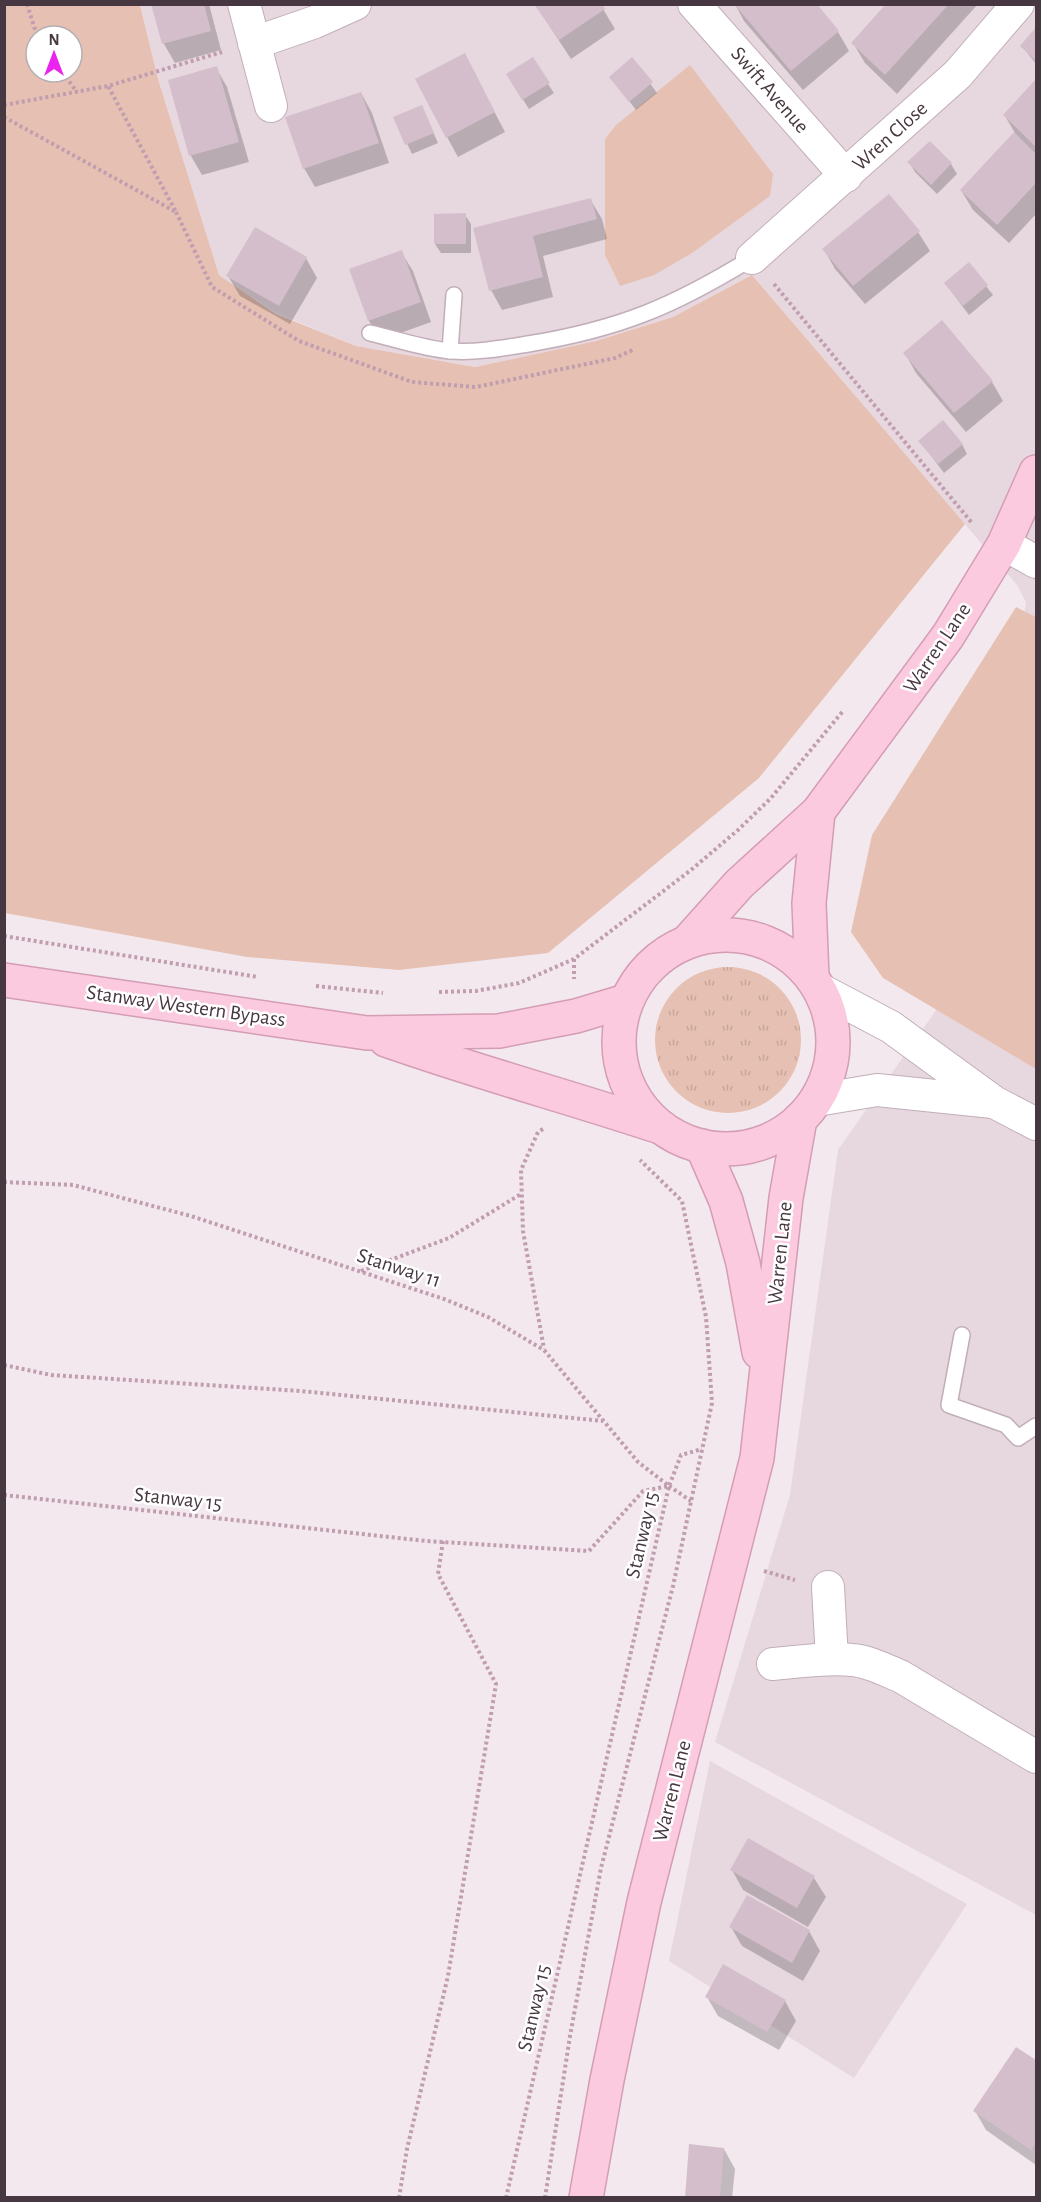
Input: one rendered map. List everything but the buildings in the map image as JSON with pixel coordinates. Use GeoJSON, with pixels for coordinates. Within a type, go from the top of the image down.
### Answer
{"type":"FeatureCollection","features":[{"type":"Feature","properties":{"kind":"street"},"geometry":{"type":"LineString","coordinates":[[244,4],[271,106]]}},
{"type":"Feature","properties":{"kind":"street"},"geometry":{"type":"LineString","coordinates":[[254,43],[315,22],[356,4]]}},
{"type":"Feature","properties":{"kind":"street","name":"Swift Avenue"},"geometry":{"type":"LineString","coordinates":[[694,4],[846,176]]}},
{"type":"Feature","properties":{"kind":"street","name":"Wren Close"},"geometry":{"type":"LineString","coordinates":[[752,258],[958,74],[1018,4]]}},
{"type":"Feature","properties":{"kind":"street","name":"Warren Lane"},"geometry":{"type":"LineString","coordinates":[[688,941],[739,884],[818,812],[948,636],[1004,544],[1036,472]]}},
{"type":"Feature","properties":{"kind":"street"},"geometry":{"type":"LineString","coordinates":[[1004,544],[1036,562]]}},
{"type":"Feature","properties":{"kind":"street","name":"Warren Lane"},"geometry":{"type":"LineString","coordinates":[[586,2198],[607,2080],[644,1902],[757,1458],[786,1198],[808,1110],[827,1079],[833,1057],[833,1034],[829,1011],[816,983],[808,903],[818,812]]}},
{"type":"Feature","properties":{"kind":"street","name":"Warren Lane"},"geometry":{"type":"LineString","coordinates":[[808,1110],[779,1135],[754,1145],[728,1149],[702,1146],[681,1139],[661,1128],[637,1102],[622,1070],[618,1035],[626,1001],[648,969],[662,955],[688,941],[714,935],[742,935],[769,943],[785,953],[816,983]]}},
{"type":"Feature","properties":{"kind":"street","name":"Stanway Western Bypass"},"geometry":{"type":"LineString","coordinates":[[4,980],[368,1033],[499,1030],[576,1016],[626,1001]]}},
{"type":"Feature","properties":{"kind":"street"},"geometry":{"type":"LineString","coordinates":[[816,983],[891,1027],[994,1102],[1036,1124]]}},
{"type":"Feature","properties":{"kind":"street","name":"Stanway Western Bypass"},"geometry":{"type":"LineString","coordinates":[[368,1033],[481,1073],[571,1098],[661,1128]]}},
{"type":"Feature","properties":{"kind":"street"},"geometry":{"type":"LineString","coordinates":[[808,1110],[877,1090],[994,1102]]}},
{"type":"Feature","properties":{"kind":"street","name":"Warren Lane"},"geometry":{"type":"LineString","coordinates":[[702,1146],[726,1201],[743,1263],[765,1386]]}},
{"type":"Feature","properties":{"kind":"street"},"geometry":{"type":"LineString","coordinates":[[828,1587],[832,1659]]}},
{"type":"Feature","properties":{"kind":"street"},"geometry":{"type":"LineString","coordinates":[[773,1664],[832,1659],[854,1660],[900,1676],[1036,1757]]}},
{"type":"Feature","properties":{"kind":"lane"},"geometry":{"type":"LineString","coordinates":[[370,333],[450,351],[501,348],[603,330],[650,314],[696,292],[752,258]]}},
{"type":"Feature","properties":{"kind":"lane"},"geometry":{"type":"LineString","coordinates":[[450,351],[454,295]]}},
{"type":"Feature","properties":{"kind":"lane"},"geometry":{"type":"LineString","coordinates":[[962,1335],[949,1405],[1006,1425],[1018,1438],[1036,1425]]}},
{"type":"Feature","properties":{"kind":"path"},"geometry":{"type":"LineString","coordinates":[[27,4],[33,24]]}},
{"type":"Feature","properties":{"kind":"path"},"geometry":{"type":"LineString","coordinates":[[4,105],[108,86],[254,43]]}},
{"type":"Feature","properties":{"kind":"path"},"geometry":{"type":"LineString","coordinates":[[71,84],[77,92]]}},
{"type":"Feature","properties":{"kind":"path"},"geometry":{"type":"LineString","coordinates":[[4,117],[176,212],[108,86]]}},
{"type":"Feature","properties":{"kind":"path"},"geometry":{"type":"LineString","coordinates":[[752,258],[972,522],[967,532]]}},
{"type":"Feature","properties":{"kind":"path"},"geometry":{"type":"LineString","coordinates":[[431,992],[476,991],[519,983],[574,959],[691,870],[738,830],[771,798],[844,710]]}},
{"type":"Feature","properties":{"kind":"path"},"geometry":{"type":"LineString","coordinates":[[4,936],[262,978]]}},
{"type":"Feature","properties":{"kind":"path"},"geometry":{"type":"LineString","coordinates":[[574,959],[575,987]]}},
{"type":"Feature","properties":{"kind":"path"},"geometry":{"type":"LineString","coordinates":[[309,985],[386,994]]}},
{"type":"Feature","properties":{"kind":"path"},"geometry":{"type":"LineString","coordinates":[[544,1350],[522,1231],[520,1170],[538,1132],[546,1127]]}},
{"type":"Feature","properties":{"kind":"path"},"geometry":{"type":"LineString","coordinates":[[545,2198],[570,2036],[602,1868],[673,1586],[712,1403],[706,1317],[682,1202],[635,1156]]}},
{"type":"Feature","properties":{"kind":"path","name":"Stanway 11"},"geometry":{"type":"LineString","coordinates":[[4,1182],[74,1185],[191,1216],[360,1271],[466,1308],[497,1322],[544,1350],[638,1462],[691,1501]]}},
{"type":"Feature","properties":{"kind":"path"},"geometry":{"type":"LineString","coordinates":[[360,1271],[449,1238],[521,1194]]}},
{"type":"Feature","properties":{"kind":"path"},"geometry":{"type":"LineString","coordinates":[[4,1365],[51,1375],[301,1391],[604,1421]]}},
{"type":"Feature","properties":{"kind":"path"},"geometry":{"type":"LineString","coordinates":[[669,1486],[681,1455],[702,1449]]}},
{"type":"Feature","properties":{"kind":"path","name":"Stanway 15"},"geometry":{"type":"LineString","coordinates":[[4,1495],[443,1541],[589,1551],[643,1491],[669,1486],[506,2198]]}},
{"type":"Feature","properties":{"kind":"path"},"geometry":{"type":"LineString","coordinates":[[399,2198],[407,2149],[448,1976],[496,1684],[438,1574],[443,1541]]}},
{"type":"Feature","properties":{"kind":"shaded area"},"geometry":{"type":"Polygon","coordinates":[[[140,5],[1036,5],[1036,1915],[715,1742],[790,1495],[838,1150],[981,946],[1026,602],[1017,585],[752,275],[673,317],[596,341],[475,367],[356,346],[276,313],[219,275],[158,79],[140,5]]]}},
{"type":"Feature","properties":{"kind":"shaded area"},"geometry":{"type":"Polygon","coordinates":[[[710,1761],[967,1904],[854,2078],[669,1961],[710,1761]]]}},
{"type":"Feature","properties":{"kind":"green space"},"geometry":{"type":"Polygon","coordinates":[[[4,5],[140,5],[158,79],[219,275],[276,314],[356,346],[475,367],[596,341],[673,317],[752,275],[965,524],[759,778],[548,953],[399,970],[247,957],[5,913],[4,5]]]}},
{"type":"Feature","properties":{"kind":"green space"},"geometry":{"type":"Polygon","coordinates":[[[690,65],[773,174],[770,196],[692,253],[654,275],[620,286],[605,255],[605,139],[616,125],[690,65]]]}},
{"type":"Feature","properties":{"kind":"green space"},"geometry":{"type":"Polygon","coordinates":[[[1016,607],[1036,617],[1036,1069],[883,978],[851,932],[872,835],[1016,607]]]}},
{"type":"Feature","properties":{"kind":"green space"},"geometry":{"type":"Polygon","coordinates":[[[728,967],[756,972],[780,988],[796,1012],[801,1040],[796,1068],[780,1092],[756,1108],[728,1113],[700,1108],[676,1092],[660,1068],[655,1040],[660,1012],[676,988],[700,972],[728,967]]]}}]}
